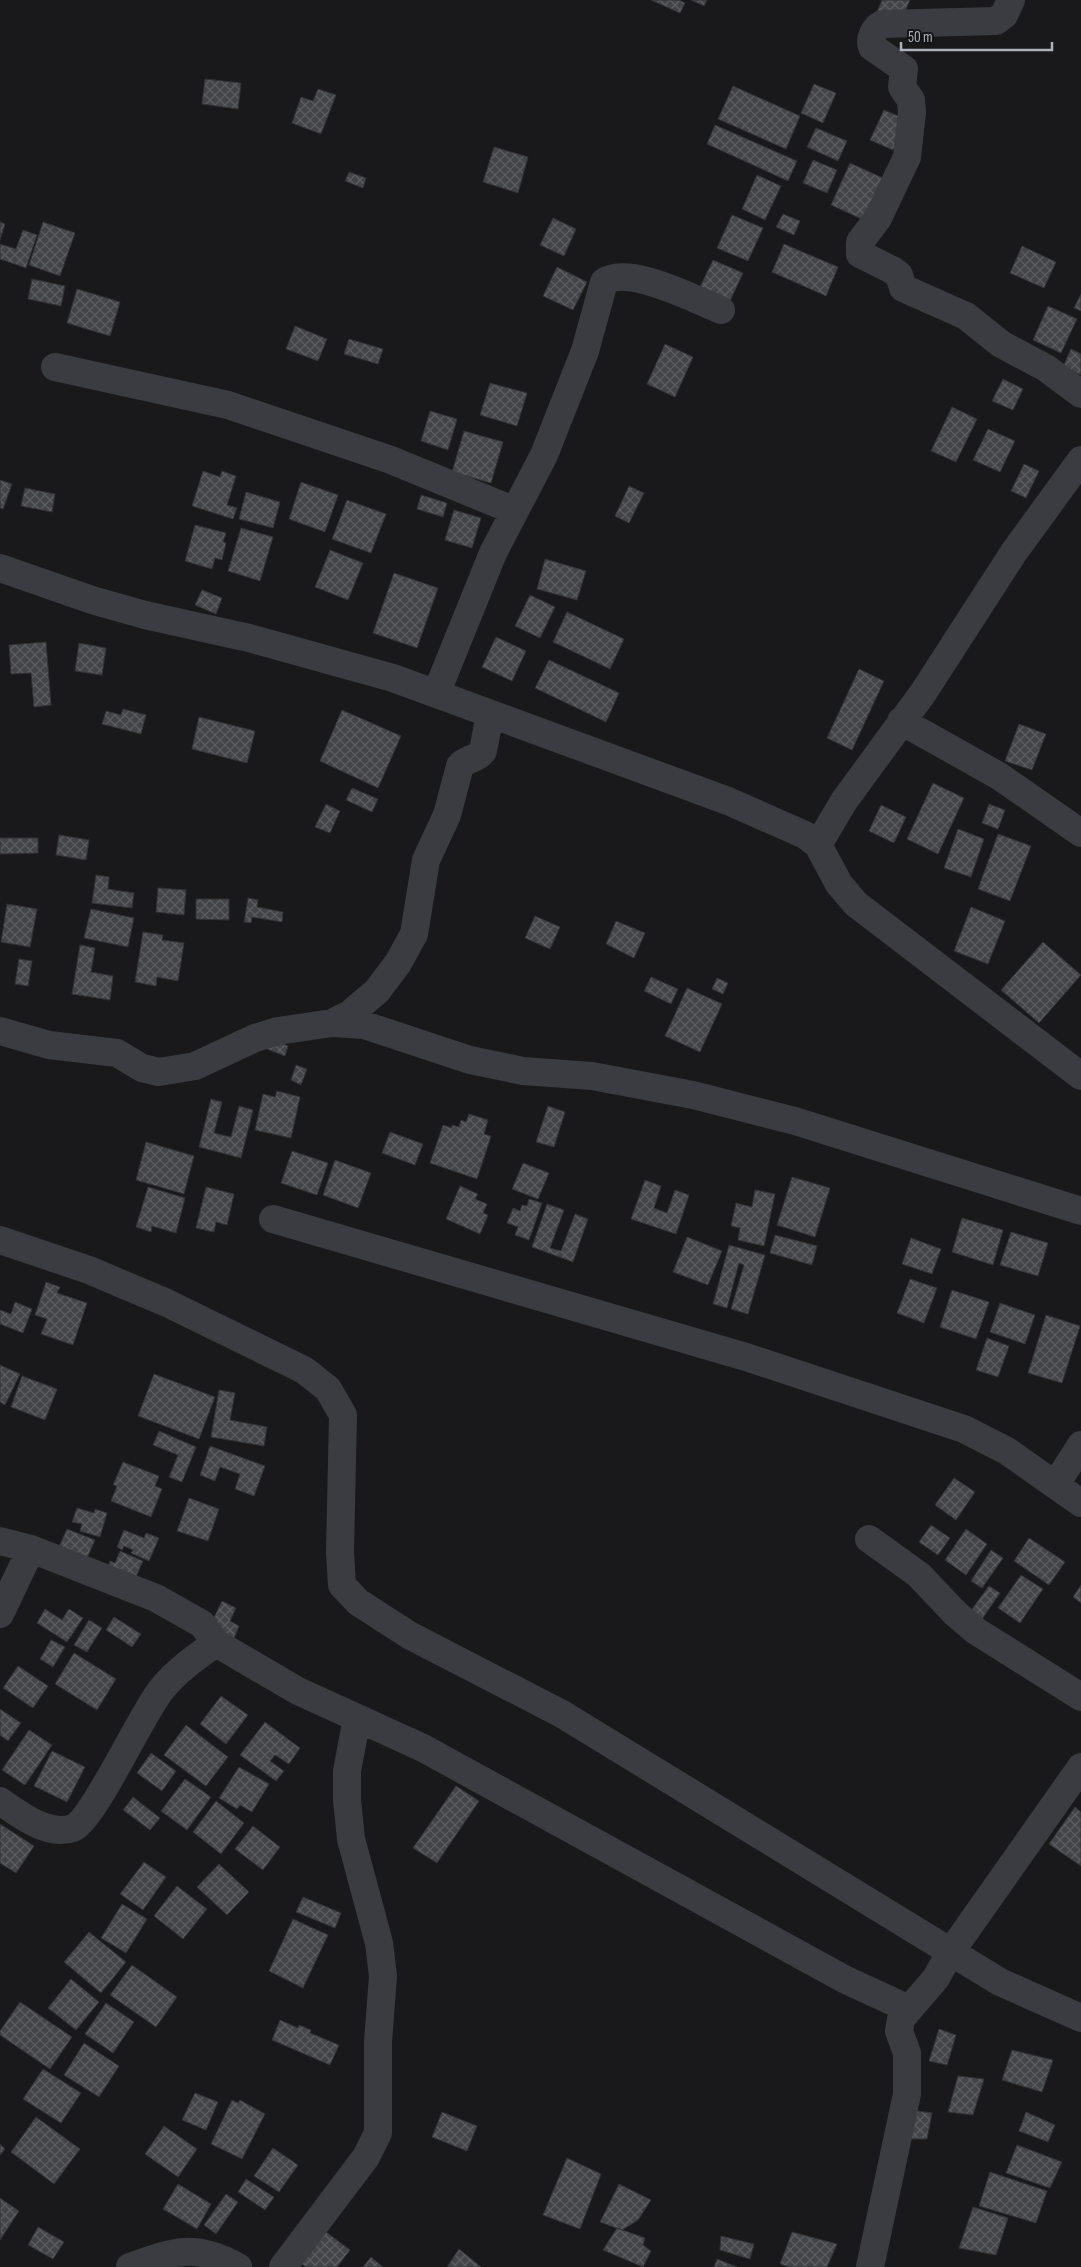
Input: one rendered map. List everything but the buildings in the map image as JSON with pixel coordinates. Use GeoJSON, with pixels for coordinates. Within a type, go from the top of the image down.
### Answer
{"type":"FeatureCollection","features":[{"type":"Feature","properties":{"kind":"street"},"geometry":{"type":"LineString","coordinates":[[1011,0],[1004,15],[996,21],[882,24],[875,30],[871,41],[872,47],[904,69],[902,87],[911,100],[912,112],[907,157],[878,218],[860,242],[860,254],[892,270],[899,276],[903,288],[966,316],[1001,344],[1046,368],[1081,394]]}},
{"type":"Feature","properties":{"kind":"street"},"geometry":{"type":"LineString","coordinates":[[436,694],[493,553],[544,455],[585,351],[604,282],[618,276],[646,280],[721,310]]}},
{"type":"Feature","properties":{"kind":"street"},"geometry":{"type":"LineString","coordinates":[[55,367],[228,405],[391,460],[515,511]]}},
{"type":"Feature","properties":{"kind":"street"},"geometry":{"type":"LineString","coordinates":[[818,845],[844,801],[923,693],[1014,552],[1081,460]]}},
{"type":"Feature","properties":{"kind":"street"},"geometry":{"type":"LineString","coordinates":[[0,568],[92,600],[145,615],[249,638],[393,678],[728,801],[798,831],[818,845],[839,884],[856,904],[1081,1076]]}},
{"type":"Feature","properties":{"kind":"street"},"geometry":{"type":"LineString","coordinates":[[332,1023],[350,1014],[377,991],[398,963],[414,934],[426,860],[447,815],[460,766],[464,762],[480,756],[483,751],[490,714]]}},
{"type":"Feature","properties":{"kind":"street"},"geometry":{"type":"LineString","coordinates":[[901,721],[999,776],[1081,833]]}},
{"type":"Feature","properties":{"kind":"street"},"geometry":{"type":"LineString","coordinates":[[0,1031],[49,1045],[117,1053],[142,1068],[159,1072],[195,1066],[255,1038],[278,1031],[332,1023],[364,1025],[470,1060],[514,1069],[592,1076],[693,1095],[795,1121],[1081,1211]]}},
{"type":"Feature","properties":{"kind":"street"},"geometry":{"type":"LineString","coordinates":[[273,1219],[746,1357],[964,1429],[1007,1451],[1081,1503]]}},
{"type":"Feature","properties":{"kind":"street"},"geometry":{"type":"LineString","coordinates":[[0,1240],[89,1270],[150,1296],[304,1370],[328,1389],[343,1415],[340,1552],[342,1586],[358,1602],[409,1636],[562,1714],[1000,1982],[1081,2018]]}},
{"type":"Feature","properties":{"kind":"street"},"geometry":{"type":"LineString","coordinates":[[1056,1484],[1081,1445]]}},
{"type":"Feature","properties":{"kind":"street"},"geometry":{"type":"LineString","coordinates":[[869,1539],[919,1575],[956,1614],[976,1631],[1081,1697]]}},
{"type":"Feature","properties":{"kind":"street"},"geometry":{"type":"LineString","coordinates":[[0,1541],[31,1549],[156,1598],[202,1624],[216,1643],[298,1691],[423,1748],[846,1980],[909,2008]]}},
{"type":"Feature","properties":{"kind":"street"},"geometry":{"type":"LineString","coordinates":[[0,1614],[31,1549]]}},
{"type":"Feature","properties":{"kind":"street"},"geometry":{"type":"LineString","coordinates":[[0,1801],[27,1819],[47,1827],[62,1830],[80,1823],[120,1761],[146,1712],[161,1690],[185,1665],[216,1643]]}},
{"type":"Feature","properties":{"kind":"street"},"geometry":{"type":"LineString","coordinates":[[283,2267],[366,2157],[378,2132],[378,2042],[383,1976],[379,1943],[351,1839],[347,1800],[347,1770],[357,1718]]}},
{"type":"Feature","properties":{"kind":"street"},"geometry":{"type":"LineString","coordinates":[[870,2267],[907,2094],[907,2053],[899,2031],[901,2019],[936,1978],[950,1953],[1081,1766]]}},
{"type":"Feature","properties":{"kind":"street"},"geometry":{"type":"LineString","coordinates":[[130,2267],[170,2252],[198,2251],[216,2256],[238,2267]]}}]}
